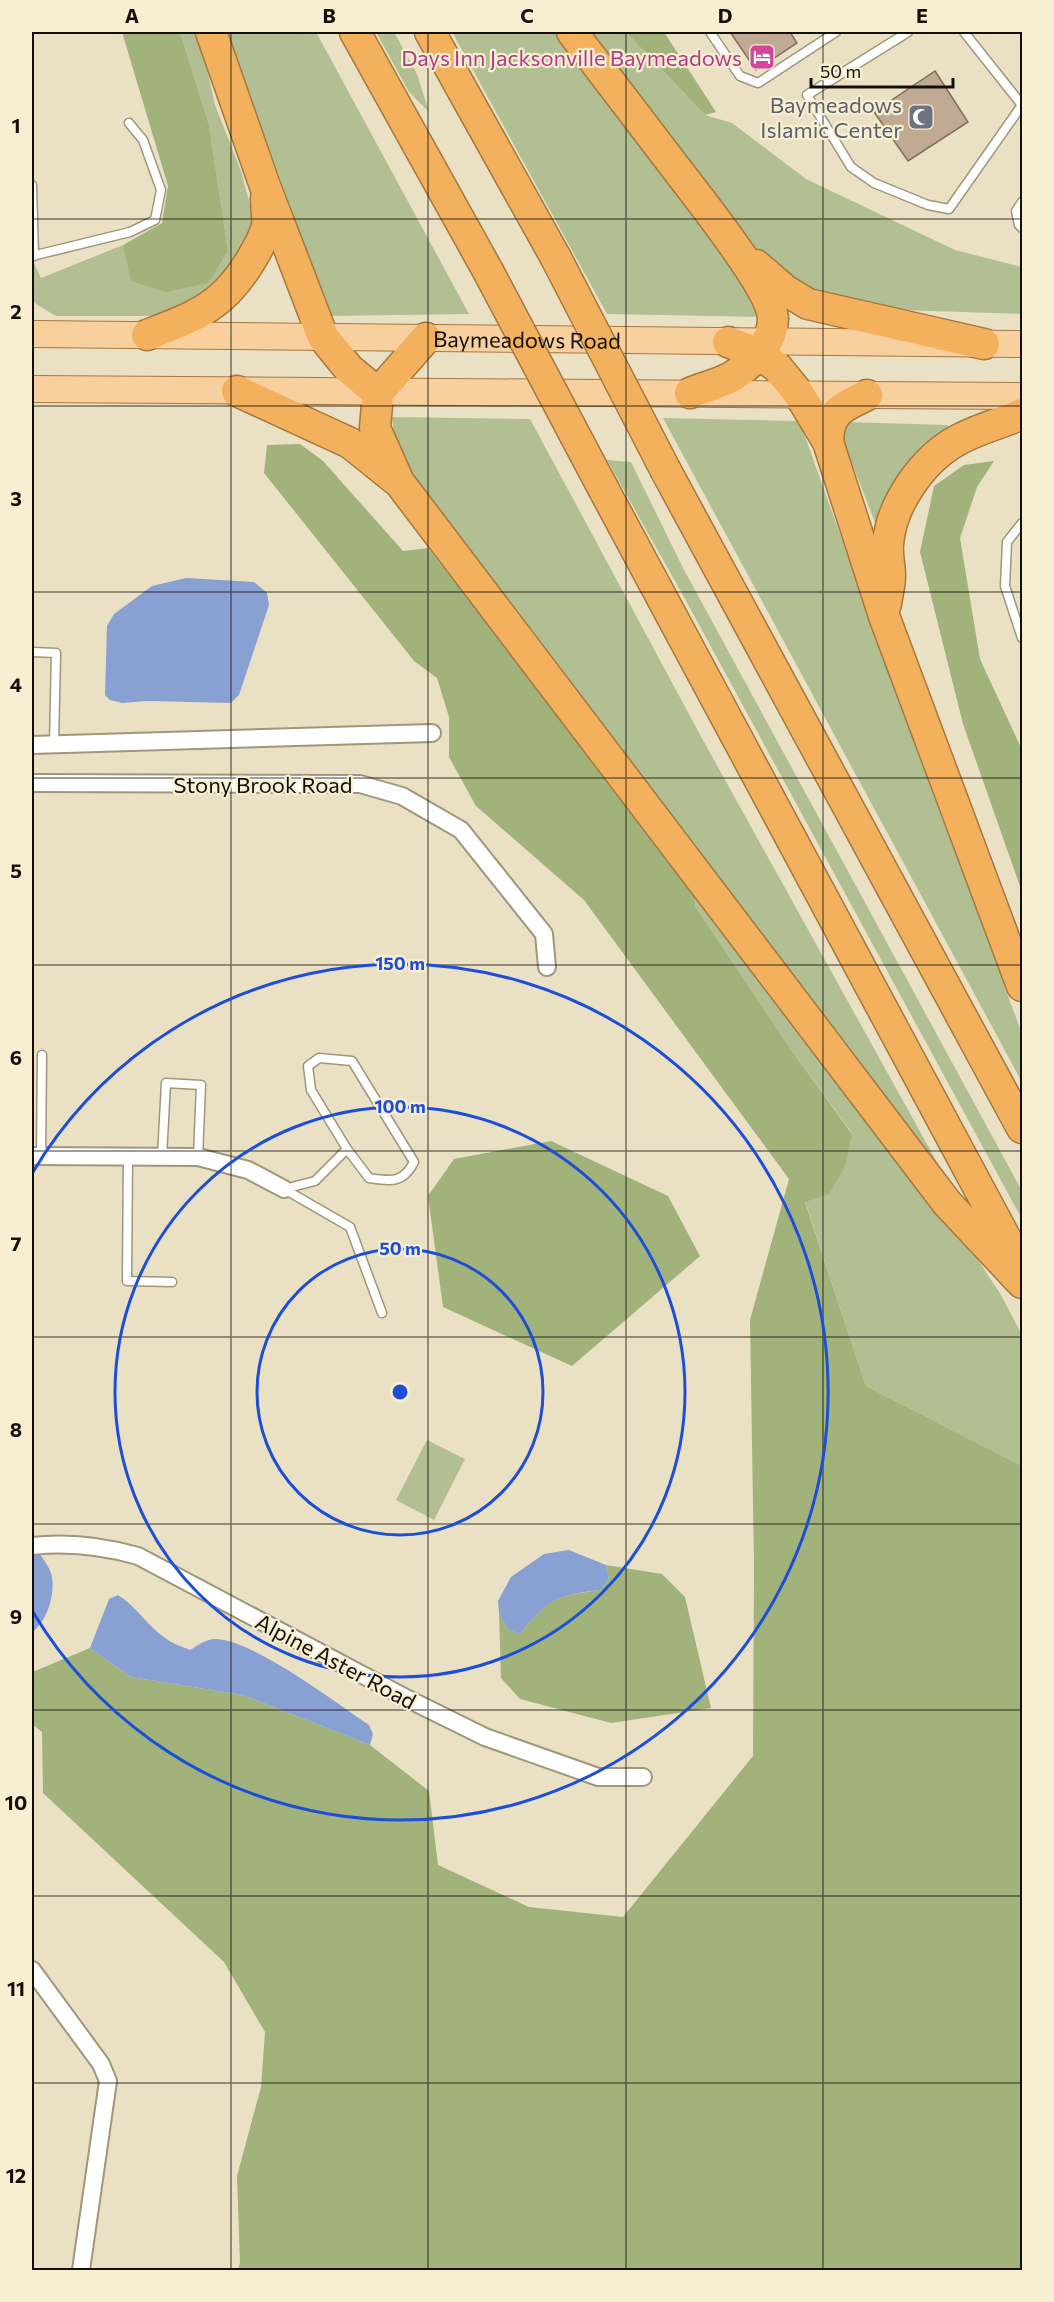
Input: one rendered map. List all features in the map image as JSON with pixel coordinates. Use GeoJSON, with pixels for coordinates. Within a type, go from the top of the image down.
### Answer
{"type":"FeatureCollection","features":[{"type":"Feature","properties":{"kind":"highway"},"geometry":{"type":"LineString","coordinates":[[212,32],[265,186],[323,338],[350,369],[378,393]]}},
{"type":"Feature","properties":{"kind":"highway"},"geometry":{"type":"LineString","coordinates":[[355,32],[488,271],[1023,1270]]}},
{"type":"Feature","properties":{"kind":"highway"},"geometry":{"type":"LineString","coordinates":[[430,32],[556,258],[666,471],[1023,1128]]}},
{"type":"Feature","properties":{"kind":"highway"},"geometry":{"type":"LineString","coordinates":[[572,32],[737,249],[771,304],[773,319],[763,348],[735,375],[690,393]]}},
{"type":"Feature","properties":{"kind":"highway"},"geometry":{"type":"LineString","coordinates":[[147,335],[194,317],[226,295],[232,288],[257,249],[267,225],[265,186]]}},
{"type":"Feature","properties":{"kind":"highway"},"geometry":{"type":"LineString","coordinates":[[737,249],[785,291],[808,304],[984,344]]}},
{"type":"Feature","properties":{"kind":"highway"},"geometry":{"type":"LineString","coordinates":[[426,338],[378,393],[375,428],[399,482],[947,1203],[1023,1283]]}},
{"type":"Feature","properties":{"kind":"highway"},"geometry":{"type":"LineString","coordinates":[[728,342],[763,348],[799,394],[828,442],[884,616],[1023,986]]}},
{"type":"Feature","properties":{"kind":"highway"},"geometry":{"type":"LineString","coordinates":[[237,391],[350,444],[399,482]]}},
{"type":"Feature","properties":{"kind":"highway"},"geometry":{"type":"LineString","coordinates":[[828,442],[829,426],[838,410],[867,395]]}},
{"type":"Feature","properties":{"kind":"highway"},"geometry":{"type":"LineString","coordinates":[[884,616],[890,576],[888,544],[892,526],[903,499],[919,474],[939,454],[958,440],[1023,414]]}},
{"type":"Feature","properties":{"kind":"main road","name":"Baymeadows Road"},"geometry":{"type":"LineString","coordinates":[[33,331],[323,338],[728,342]]}},
{"type":"Feature","properties":{"kind":"main road"},"geometry":{"type":"LineString","coordinates":[[763,348],[1023,345]]}},
{"type":"Feature","properties":{"kind":"main road"},"geometry":{"type":"LineString","coordinates":[[32,389],[1023,396]]}},
{"type":"Feature","properties":{"kind":"street"},"geometry":{"type":"LineString","coordinates":[[32,745],[432,733]]}},
{"type":"Feature","properties":{"kind":"street","name":"Stony Brook Road"},"geometry":{"type":"LineString","coordinates":[[32,783],[360,783],[402,796],[461,830],[544,934],[547,967]]}},
{"type":"Feature","properties":{"kind":"street"},"geometry":{"type":"LineString","coordinates":[[36,1156],[198,1157],[248,1170],[284,1189]]}},
{"type":"Feature","properties":{"kind":"street","name":"Alpine Aster Road"},"geometry":{"type":"LineString","coordinates":[[32,1546],[54,1544],[108,1547],[138,1556],[408,1699],[485,1737],[598,1777],[643,1777]]}},
{"type":"Feature","properties":{"kind":"street"},"geometry":{"type":"LineString","coordinates":[[32,1970],[101,2064],[108,2081],[81,2271]]}},
{"type":"Feature","properties":{"kind":"lane"},"geometry":{"type":"LineString","coordinates":[[710,32],[740,76],[758,83],[836,32]]}},
{"type":"Feature","properties":{"kind":"lane"},"geometry":{"type":"LineString","coordinates":[[908,32],[807,95],[851,167],[874,183],[928,205],[949,209],[1023,105],[964,32]]}},
{"type":"Feature","properties":{"kind":"lane"},"geometry":{"type":"LineString","coordinates":[[32,185],[32,256],[130,232],[155,220],[161,190],[143,140],[129,123]]}},
{"type":"Feature","properties":{"kind":"lane"},"geometry":{"type":"LineString","coordinates":[[1023,202],[1016,211],[1019,225],[1023,228]]}},
{"type":"Feature","properties":{"kind":"lane"},"geometry":{"type":"LineString","coordinates":[[1023,523],[1007,542],[1005,586],[1023,638]]}},
{"type":"Feature","properties":{"kind":"lane"},"geometry":{"type":"LineString","coordinates":[[32,652],[56,653],[54,745]]}},
{"type":"Feature","properties":{"kind":"lane"},"geometry":{"type":"LineString","coordinates":[[36,1156],[42,1055]]}},
{"type":"Feature","properties":{"kind":"lane"},"geometry":{"type":"LineString","coordinates":[[319,1058],[352,1061],[414,1162],[408,1174],[392,1181],[369,1178],[346,1149],[311,1090],[308,1066],[319,1058]]}},
{"type":"Feature","properties":{"kind":"lane"},"geometry":{"type":"LineString","coordinates":[[162,1156],[166,1083],[201,1085],[198,1157]]}},
{"type":"Feature","properties":{"kind":"lane"},"geometry":{"type":"LineString","coordinates":[[284,1189],[315,1181],[346,1149]]}},
{"type":"Feature","properties":{"kind":"lane"},"geometry":{"type":"LineString","coordinates":[[128,1156],[127,1281],[172,1282]]}},
{"type":"Feature","properties":{"kind":"lane"},"geometry":{"type":"LineString","coordinates":[[284,1189],[350,1227],[382,1313]]}},
{"type":"Feature","properties":{"kind":"green space"},"geometry":{"type":"Polygon","coordinates":[[[122,32],[180,32],[209,125],[228,251],[208,283],[166,292],[131,281],[123,245],[162,223],[168,186],[122,32]]]}},
{"type":"Feature","properties":{"kind":"green space"},"geometry":{"type":"Polygon","coordinates":[[[180,32],[199,32],[215,105],[241,171],[253,216],[253,243],[224,287],[166,316],[56,316],[32,299],[32,263],[41,278],[123,245],[132,281],[228,251],[209,125],[180,32]]]}},
{"type":"Feature","properties":{"kind":"green space"},"geometry":{"type":"Polygon","coordinates":[[[227,32],[316,32],[469,314],[330,316],[227,32]]]}},
{"type":"Feature","properties":{"kind":"green space"},"geometry":{"type":"Polygon","coordinates":[[[376,32],[394,32],[417,74],[429,112],[409,92],[376,32]]]}},
{"type":"Feature","properties":{"kind":"green space"},"geometry":{"type":"Polygon","coordinates":[[[452,32],[560,32],[694,208],[763,317],[607,314],[452,32]]]}},
{"type":"Feature","properties":{"kind":"green space"},"geometry":{"type":"Polygon","coordinates":[[[588,32],[626,32],[705,115],[732,123],[806,179],[955,250],[1022,267],[1022,314],[865,309],[813,295],[756,253],[588,32]]]}},
{"type":"Feature","properties":{"kind":"green space"},"geometry":{"type":"Polygon","coordinates":[[[626,32],[664,32],[716,112],[705,115],[626,32]]]}},
{"type":"Feature","properties":{"kind":"green space"},"geometry":{"type":"Polygon","coordinates":[[[392,417],[530,419],[704,742],[968,1218],[420,492],[395,442],[392,417]]]}},
{"type":"Feature","properties":{"kind":"green space"},"geometry":{"type":"Polygon","coordinates":[[[663,418],[797,421],[802,428],[937,805],[959,863],[1009,976],[1004,985],[1022,1034],[1022,1082],[663,418]]]}},
{"type":"Feature","properties":{"kind":"green space"},"geometry":{"type":"Polygon","coordinates":[[[844,422],[947,425],[951,433],[878,530],[841,435],[844,422]]]}},
{"type":"Feature","properties":{"kind":"green space"},"geometry":{"type":"Polygon","coordinates":[[[300,444],[323,461],[403,551],[428,548],[695,891],[695,906],[792,1051],[852,1134],[845,1166],[829,1194],[805,1202],[866,1386],[1022,1466],[1022,2270],[238,2270],[240,2263],[237,2176],[261,2087],[265,2032],[224,1962],[43,1793],[42,1732],[32,1724],[32,1669],[35,1671],[90,1648],[131,1677],[243,1695],[370,1745],[429,1791],[438,1865],[529,1907],[623,1917],[753,1756],[754,1564],[750,1320],[789,1179],[584,900],[476,806],[449,757],[449,717],[437,678],[414,661],[264,473],[267,445],[300,444]]]}},
{"type":"Feature","properties":{"kind":"green space"},"geometry":{"type":"Polygon","coordinates":[[[607,460],[631,462],[683,568],[1022,1191],[1022,1219],[685,599],[607,460]]]}},
{"type":"Feature","properties":{"kind":"green space"},"geometry":{"type":"Polygon","coordinates":[[[994,461],[977,487],[960,538],[980,659],[1022,750],[1022,892],[963,724],[920,552],[934,486],[964,465],[994,461]]]}},
{"type":"Feature","properties":{"kind":"green space"},"geometry":{"type":"Polygon","coordinates":[[[695,891],[950,1217],[1001,1295],[1022,1335],[1022,1466],[866,1386],[805,1201],[852,1133],[792,1051],[695,906],[695,891]]]}},
{"type":"Feature","properties":{"kind":"green space"},"geometry":{"type":"Polygon","coordinates":[[[551,1141],[668,1196],[700,1256],[572,1366],[443,1307],[428,1196],[454,1159],[551,1141]]]}},
{"type":"Feature","properties":{"kind":"green space"},"geometry":{"type":"Polygon","coordinates":[[[427,1440],[465,1459],[434,1520],[396,1500],[427,1440]]]}},
{"type":"Feature","properties":{"kind":"green space"},"geometry":{"type":"Polygon","coordinates":[[[606,1565],[662,1574],[685,1597],[711,1708],[611,1723],[520,1699],[501,1678],[499,1613],[508,1630],[520,1634],[538,1613],[554,1601],[573,1594],[600,1590],[609,1579],[606,1565]]]}},
{"type":"Feature","properties":{"kind":"water"},"geometry":{"type":"Polygon","coordinates":[[[186,578],[254,582],[267,593],[269,605],[239,695],[231,703],[148,701],[122,703],[110,700],[105,695],[107,626],[114,614],[152,586],[186,578]]]}},
{"type":"Feature","properties":{"kind":"water"},"geometry":{"type":"Polygon","coordinates":[[[32,1544],[49,1568],[53,1585],[46,1615],[32,1633],[32,1544]]]}},
{"type":"Feature","properties":{"kind":"water"},"geometry":{"type":"Polygon","coordinates":[[[569,1550],[606,1565],[609,1579],[600,1590],[573,1594],[554,1601],[538,1613],[520,1634],[508,1630],[499,1613],[498,1601],[511,1577],[544,1554],[569,1550]]]}},
{"type":"Feature","properties":{"kind":"water"},"geometry":{"type":"Polygon","coordinates":[[[118,1595],[161,1635],[190,1650],[205,1641],[215,1639],[250,1649],[271,1660],[369,1725],[373,1734],[370,1745],[243,1695],[131,1677],[90,1648],[109,1599],[118,1595]]]}},
{"type":"Feature","properties":{"kind":"building","name":"Days Inn Jacksonville Baymeadows"},"geometry":{"type":"Polygon","coordinates":[[[730,32],[790,32],[797,43],[756,70],[730,32]]]}},
{"type":"Feature","properties":{"kind":"building","name":"Baymeadows Islamic Center"},"geometry":{"type":"Polygon","coordinates":[[[935,71],[968,122],[908,161],[874,112],[935,71]]]}},
{"type":"Feature","properties":{"kind":"place","name":"Days Inn Jacksonville Baymeadows"},"geometry":{"type":"Point","coordinates":[762,57]}},
{"type":"Feature","properties":{"kind":"place","name":"Baymeadows Islamic Center"},"geometry":{"type":"Point","coordinates":[921,117]}}]}
